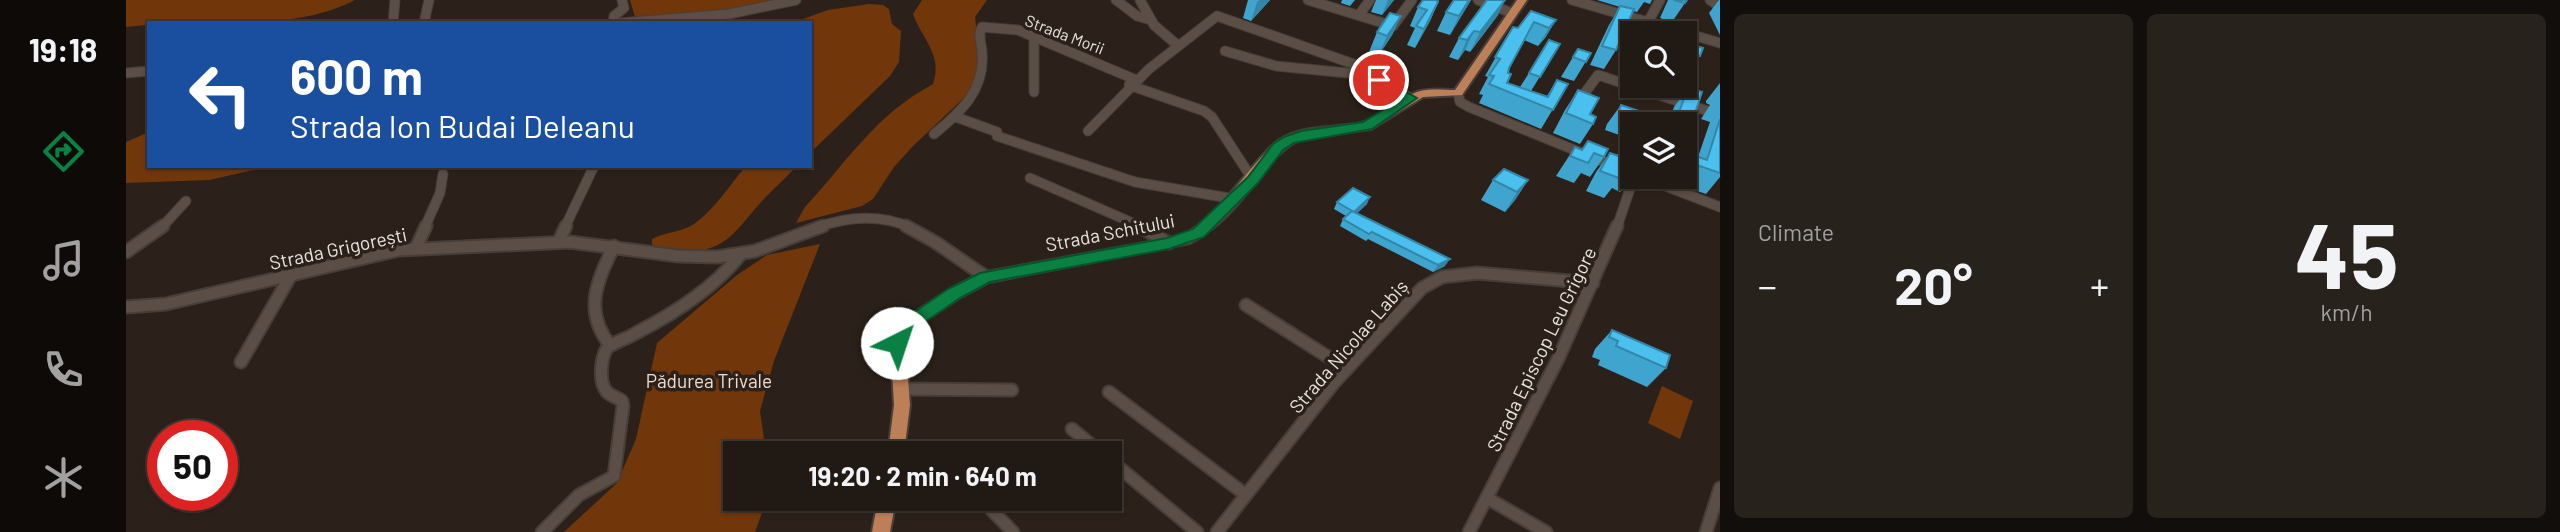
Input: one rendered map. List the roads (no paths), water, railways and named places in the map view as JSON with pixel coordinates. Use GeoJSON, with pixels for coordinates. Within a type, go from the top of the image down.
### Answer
{"type":"FeatureCollection","features":[{"type":"Feature","properties":{"kind":"main road"},"geometry":{"type":"LineString","coordinates":[[1458,93],[1522,0]]}},
{"type":"Feature","properties":{"kind":"main road","name":"Strada Schitului"},"geometry":{"type":"LineString","coordinates":[[898,441],[902,388],[897,343],[901,332],[954,293],[986,277],[1169,243],[1198,233],[1253,180],[1278,147],[1289,140],[1301,135],[1367,126],[1411,98],[1431,92],[1458,93]]}},
{"type":"Feature","properties":{"kind":"main road"},"geometry":{"type":"LineString","coordinates":[[881,532],[885,511]]}},
{"type":"Feature","properties":{"kind":"street"},"geometry":{"type":"LineString","coordinates":[[393,21],[395,0]]}},
{"type":"Feature","properties":{"kind":"street"},"geometry":{"type":"LineString","coordinates":[[424,21],[429,0]]}},
{"type":"Feature","properties":{"kind":"street"},"geometry":{"type":"LineString","coordinates":[[613,21],[614,16],[624,8],[622,0]]}},
{"type":"Feature","properties":{"kind":"street"},"geometry":{"type":"LineString","coordinates":[[684,21],[796,0]]}},
{"type":"Feature","properties":{"kind":"street"},"geometry":{"type":"LineString","coordinates":[[1116,0],[1137,16],[1148,19]]}},
{"type":"Feature","properties":{"kind":"street"},"geometry":{"type":"LineString","coordinates":[[1140,0],[1148,19],[1161,34],[1177,44]]}},
{"type":"Feature","properties":{"kind":"street"},"geometry":{"type":"LineString","coordinates":[[1308,0],[1393,26],[1412,0]]}},
{"type":"Feature","properties":{"kind":"street"},"geometry":{"type":"LineString","coordinates":[[1359,15],[1370,0]]}},
{"type":"Feature","properties":{"kind":"street"},"geometry":{"type":"LineString","coordinates":[[1478,0],[1512,13]]}},
{"type":"Feature","properties":{"kind":"street"},"geometry":{"type":"LineString","coordinates":[[1573,0],[1645,21]]}},
{"type":"Feature","properties":{"kind":"street"},"geometry":{"type":"LineString","coordinates":[[1649,21],[1660,0]]}},
{"type":"Feature","properties":{"kind":"street"},"geometry":{"type":"LineString","coordinates":[[1710,0],[1720,7]]}},
{"type":"Feature","properties":{"kind":"street"},"geometry":{"type":"LineString","coordinates":[[1088,131],[1131,82],[1177,44],[1217,16],[1362,67],[1368,75]]}},
{"type":"Feature","properties":{"kind":"street"},"geometry":{"type":"LineString","coordinates":[[648,21],[703,17]]}},
{"type":"Feature","properties":{"kind":"street","name":"Strada Morii"},"geometry":{"type":"LineString","coordinates":[[956,117],[972,96],[984,69],[984,50],[979,32],[982,27],[1023,31],[1070,53],[1110,67],[1131,82],[1204,111],[1212,117],[1253,180]]}},
{"type":"Feature","properties":{"kind":"street"},"geometry":{"type":"LineString","coordinates":[[1034,35],[1034,92]]}},
{"type":"Feature","properties":{"kind":"street"},"geometry":{"type":"LineString","coordinates":[[1697,36],[1720,43]]}},
{"type":"Feature","properties":{"kind":"street"},"geometry":{"type":"LineString","coordinates":[[1225,51],[1276,66],[1368,75],[1411,98]]}},
{"type":"Feature","properties":{"kind":"street"},"geometry":{"type":"LineString","coordinates":[[126,73],[147,71]]}},
{"type":"Feature","properties":{"kind":"street"},"geometry":{"type":"LineString","coordinates":[[1584,94],[1598,75],[1720,115]]}},
{"type":"Feature","properties":{"kind":"street"},"geometry":{"type":"LineString","coordinates":[[1458,93],[1460,102],[1469,107],[1620,170]]}},
{"type":"Feature","properties":{"kind":"street"},"geometry":{"type":"LineString","coordinates":[[934,134],[956,117],[997,132],[997,136],[1094,170],[1148,185],[1235,199]]}},
{"type":"Feature","properties":{"kind":"street"},"geometry":{"type":"LineString","coordinates":[[559,241],[593,168]]}},
{"type":"Feature","properties":{"kind":"street"},"geometry":{"type":"LineString","coordinates":[[416,248],[440,193],[443,174]]}},
{"type":"Feature","properties":{"kind":"street"},"geometry":{"type":"LineString","coordinates":[[1030,178],[1146,229],[1169,243]]}},
{"type":"Feature","properties":{"kind":"street","name":"Strada Episcop Leu Grigore"},"geometry":{"type":"LineString","coordinates":[[1469,532],[1532,414],[1593,284],[1623,213],[1629,189]]}},
{"type":"Feature","properties":{"kind":"street"},"geometry":{"type":"LineString","coordinates":[[1673,189],[1720,207]]}},
{"type":"Feature","properties":{"kind":"street"},"geometry":{"type":"LineString","coordinates":[[126,252],[145,236],[161,228],[186,201]]}},
{"type":"Feature","properties":{"kind":"street","name":"Strada Grigorești"},"geometry":{"type":"LineString","coordinates":[[126,307],[166,304],[416,248],[498,247],[559,241],[614,246],[683,259],[740,255],[841,220],[871,217],[900,223],[986,277]]}},
{"type":"Feature","properties":{"kind":"street"},"geometry":{"type":"LineString","coordinates":[[610,345],[596,327],[592,312],[603,267],[614,246]]}},
{"type":"Feature","properties":{"kind":"street"},"geometry":{"type":"LineString","coordinates":[[542,532],[579,495],[614,476],[623,406],[621,401],[608,394],[604,388],[605,351],[610,345],[646,328],[734,265],[740,255]]}},
{"type":"Feature","properties":{"kind":"street","name":"Strada Nicolae Labiș"},"geometry":{"type":"LineString","coordinates":[[1217,532],[1347,369],[1422,288],[1442,278],[1477,273],[1593,284]]}},
{"type":"Feature","properties":{"kind":"street"},"geometry":{"type":"LineString","coordinates":[[241,362],[291,275]]}},
{"type":"Feature","properties":{"kind":"street"},"geometry":{"type":"LineString","coordinates":[[1246,305],[1347,369]]}},
{"type":"Feature","properties":{"kind":"street"},"geometry":{"type":"LineString","coordinates":[[902,388],[1012,390]]}},
{"type":"Feature","properties":{"kind":"street"},"geometry":{"type":"LineString","coordinates":[[1109,392],[1246,495]]}},
{"type":"Feature","properties":{"kind":"street"},"geometry":{"type":"LineString","coordinates":[[1072,429],[1086,441]]}},
{"type":"Feature","properties":{"kind":"street"},"geometry":{"type":"LineString","coordinates":[[1122,470],[1198,532]]}},
{"type":"Feature","properties":{"kind":"street"},"geometry":{"type":"LineString","coordinates":[[1706,532],[1720,488]]}},
{"type":"Feature","properties":{"kind":"street"},"geometry":{"type":"LineString","coordinates":[[1487,498],[1546,532]]}},
{"type":"Feature","properties":{"kind":"street"},"geometry":{"type":"LineString","coordinates":[[993,511],[1013,532]]}},
{"type":"Feature","properties":{"kind":"park label","name":"Pădurea Trivale"},"geometry":{"type":"Point","coordinates":[709,380]}}]}
